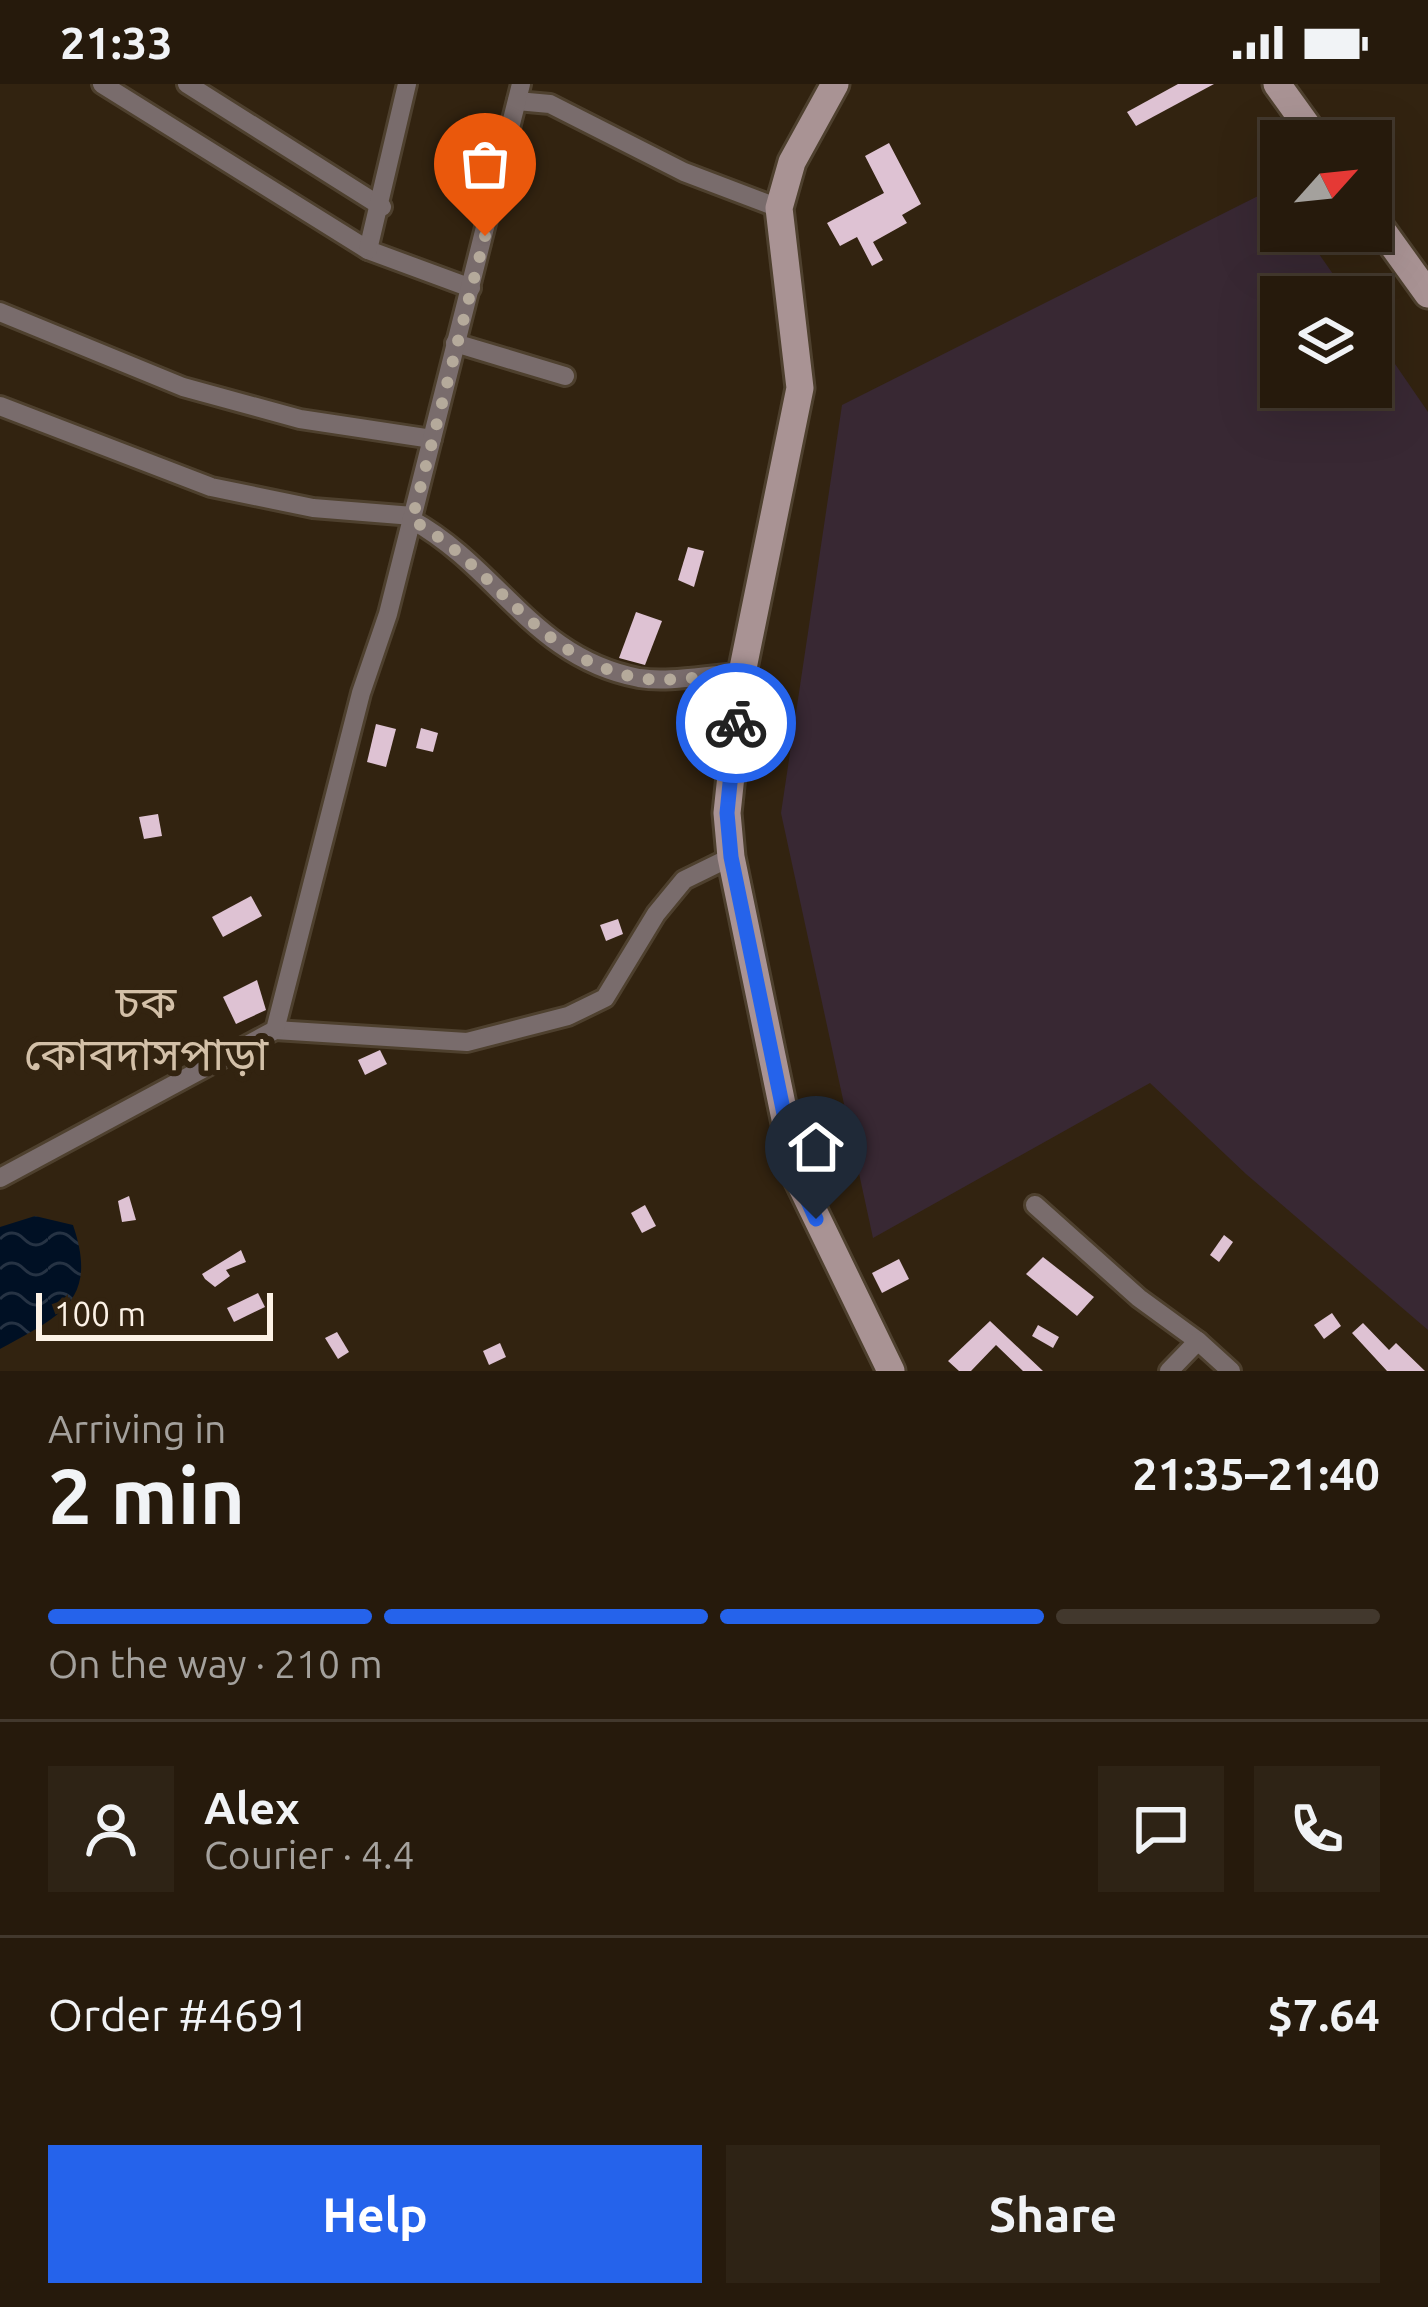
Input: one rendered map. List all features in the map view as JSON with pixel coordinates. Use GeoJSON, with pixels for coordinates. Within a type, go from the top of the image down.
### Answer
{"type":"FeatureCollection","features":[{"type":"Feature","properties":{"kind":"street"},"geometry":{"type":"LineString","coordinates":[[103,84],[368,250],[471,288]]}},
{"type":"Feature","properties":{"kind":"street"},"geometry":{"type":"LineString","coordinates":[[187,84],[382,207]]}},
{"type":"Feature","properties":{"kind":"street"},"geometry":{"type":"LineString","coordinates":[[368,250],[382,207],[407,84]]}},
{"type":"Feature","properties":{"kind":"street"},"geometry":{"type":"LineString","coordinates":[[835,84],[792,163],[779,208],[800,388],[742,673],[727,813],[731,857],[797,1177],[891,1371]]}},
{"type":"Feature","properties":{"kind":"street"},"geometry":{"type":"LineString","coordinates":[[1276,84],[1303,120]]}},
{"type":"Feature","properties":{"kind":"street"},"geometry":{"type":"LineString","coordinates":[[274,1030],[412,518],[519,92],[685,172],[779,208]]}},
{"type":"Feature","properties":{"kind":"street"},"geometry":{"type":"LineString","coordinates":[[1392,244],[1428,294]]}},
{"type":"Feature","properties":{"kind":"street"},"geometry":{"type":"LineString","coordinates":[[0,312],[184,387],[300,419],[432,439]]}},
{"type":"Feature","properties":{"kind":"street"},"geometry":{"type":"LineString","coordinates":[[455,343],[565,376]]}},
{"type":"Feature","properties":{"kind":"street"},"geometry":{"type":"LineString","coordinates":[[0,406],[212,487],[314,508],[412,518],[453,543],[559,648],[642,679],[742,673]]}},
{"type":"Feature","properties":{"kind":"street"},"geometry":{"type":"LineString","coordinates":[[0,1178],[274,1030],[467,1042],[568,1016],[605,998],[656,914],[684,880],[731,857]]}},
{"type":"Feature","properties":{"kind":"street"},"geometry":{"type":"LineString","coordinates":[[1035,1205],[1139,1298],[1232,1371]]}},
{"type":"Feature","properties":{"kind":"street"},"geometry":{"type":"LineString","coordinates":[[1169,1371],[1198,1341]]}},
{"type":"Feature","properties":{"kind":"shaded area"},"geometry":{"type":"Polygon","coordinates":[[[1260,195],[1260,252],[1318,252],[1334,276],[1260,276],[1260,408],[1392,408],[1392,360],[1428,412],[1428,1330],[1246,1174],[1150,1083],[873,1238],[781,813],[842,405],[1260,195]]]}},
{"type":"Feature","properties":{"kind":"water"},"geometry":{"type":"Polygon","coordinates":[[[35,1216],[73,1225],[80,1251],[77,1289],[56,1315],[0,1349],[0,1227],[35,1216]]]}},
{"type":"Feature","properties":{"kind":"building"},"geometry":{"type":"Polygon","coordinates":[[[1178,84],[1214,84],[1136,126],[1127,112],[1178,84]]]}},
{"type":"Feature","properties":{"kind":"building"},"geometry":{"type":"Polygon","coordinates":[[[889,143],[921,204],[902,215],[907,223],[873,242],[883,260],[872,266],[857,237],[840,246],[827,223],[884,193],[865,156],[889,143]]]}},
{"type":"Feature","properties":{"kind":"building"},"geometry":{"type":"Polygon","coordinates":[[[688,547],[704,551],[694,587],[678,580],[688,547]]]}},
{"type":"Feature","properties":{"kind":"building"},"geometry":{"type":"Polygon","coordinates":[[[636,612],[662,621],[645,665],[619,658],[636,612]]]}},
{"type":"Feature","properties":{"kind":"building"},"geometry":{"type":"Polygon","coordinates":[[[376,724],[396,729],[386,767],[367,762],[376,724]]]}},
{"type":"Feature","properties":{"kind":"building"},"geometry":{"type":"Polygon","coordinates":[[[421,728],[438,733],[433,752],[416,748],[421,728]]]}},
{"type":"Feature","properties":{"kind":"building"},"geometry":{"type":"Polygon","coordinates":[[[158,814],[162,836],[144,839],[139,817],[158,814]]]}},
{"type":"Feature","properties":{"kind":"building"},"geometry":{"type":"Polygon","coordinates":[[[251,896],[262,916],[223,937],[212,917],[251,896]]]}},
{"type":"Feature","properties":{"kind":"building"},"geometry":{"type":"Polygon","coordinates":[[[618,919],[623,934],[606,941],[600,925],[618,919]]]}},
{"type":"Feature","properties":{"kind":"building"},"geometry":{"type":"Polygon","coordinates":[[[257,980],[266,1010],[236,1024],[223,997],[257,980]]]}},
{"type":"Feature","properties":{"kind":"building"},"geometry":{"type":"Polygon","coordinates":[[[380,1050],[387,1064],[365,1075],[358,1060],[380,1050]]]}},
{"type":"Feature","properties":{"kind":"building"},"geometry":{"type":"Polygon","coordinates":[[[129,1196],[136,1220],[122,1222],[118,1201],[129,1196]]]}},
{"type":"Feature","properties":{"kind":"building"},"geometry":{"type":"Polygon","coordinates":[[[645,1205],[656,1226],[642,1233],[631,1213],[645,1205]]]}},
{"type":"Feature","properties":{"kind":"building"},"geometry":{"type":"Polygon","coordinates":[[[1224,1235],[1233,1242],[1219,1262],[1210,1255],[1224,1235]]]}},
{"type":"Feature","properties":{"kind":"building"},"geometry":{"type":"Polygon","coordinates":[[[241,1250],[246,1262],[226,1270],[230,1276],[215,1287],[205,1279],[202,1274],[241,1250]]]}},
{"type":"Feature","properties":{"kind":"building"},"geometry":{"type":"Polygon","coordinates":[[[1043,1257],[1094,1297],[1077,1316],[1026,1274],[1043,1257]]]}},
{"type":"Feature","properties":{"kind":"building"},"geometry":{"type":"Polygon","coordinates":[[[899,1259],[909,1279],[882,1293],[872,1273],[899,1259]]]}},
{"type":"Feature","properties":{"kind":"building"},"geometry":{"type":"Polygon","coordinates":[[[258,1293],[265,1307],[234,1322],[227,1308],[258,1293]]]}},
{"type":"Feature","properties":{"kind":"building"},"geometry":{"type":"Polygon","coordinates":[[[1332,1313],[1341,1326],[1324,1339],[1314,1325],[1332,1313]]]}},
{"type":"Feature","properties":{"kind":"building"},"geometry":{"type":"Polygon","coordinates":[[[990,1321],[1043,1371],[1023,1371],[996,1345],[971,1371],[959,1371],[948,1361],[990,1321]]]}},
{"type":"Feature","properties":{"kind":"building"},"geometry":{"type":"Polygon","coordinates":[[[1363,1323],[1389,1350],[1396,1343],[1425,1371],[1387,1371],[1352,1333],[1363,1323]]]}},
{"type":"Feature","properties":{"kind":"building"},"geometry":{"type":"Polygon","coordinates":[[[1038,1325],[1059,1337],[1053,1348],[1032,1336],[1038,1325]]]}},
{"type":"Feature","properties":{"kind":"building"},"geometry":{"type":"Polygon","coordinates":[[[337,1332],[349,1352],[338,1359],[325,1338],[337,1332]]]}},
{"type":"Feature","properties":{"kind":"building"},"geometry":{"type":"Polygon","coordinates":[[[500,1343],[506,1357],[489,1365],[483,1351],[500,1343]]]}},
{"type":"Feature","properties":{"kind":"way so far"},"geometry":{"type":"LineString","coordinates":[[485,236],[412,520],[453,543],[559,648],[642,679],[742,673],[736,723]]}},
{"type":"Feature","properties":{"kind":"district","name":"চক কোবদাসপাড়া"},"geometry":{"type":"Point","coordinates":[146,1027]}},
{"type":"Feature","properties":{"kind":"route"},"geometry":{"type":"LineString","coordinates":[[736,723],[727,813],[731,857],[797,1177],[816,1219]]}}]}
